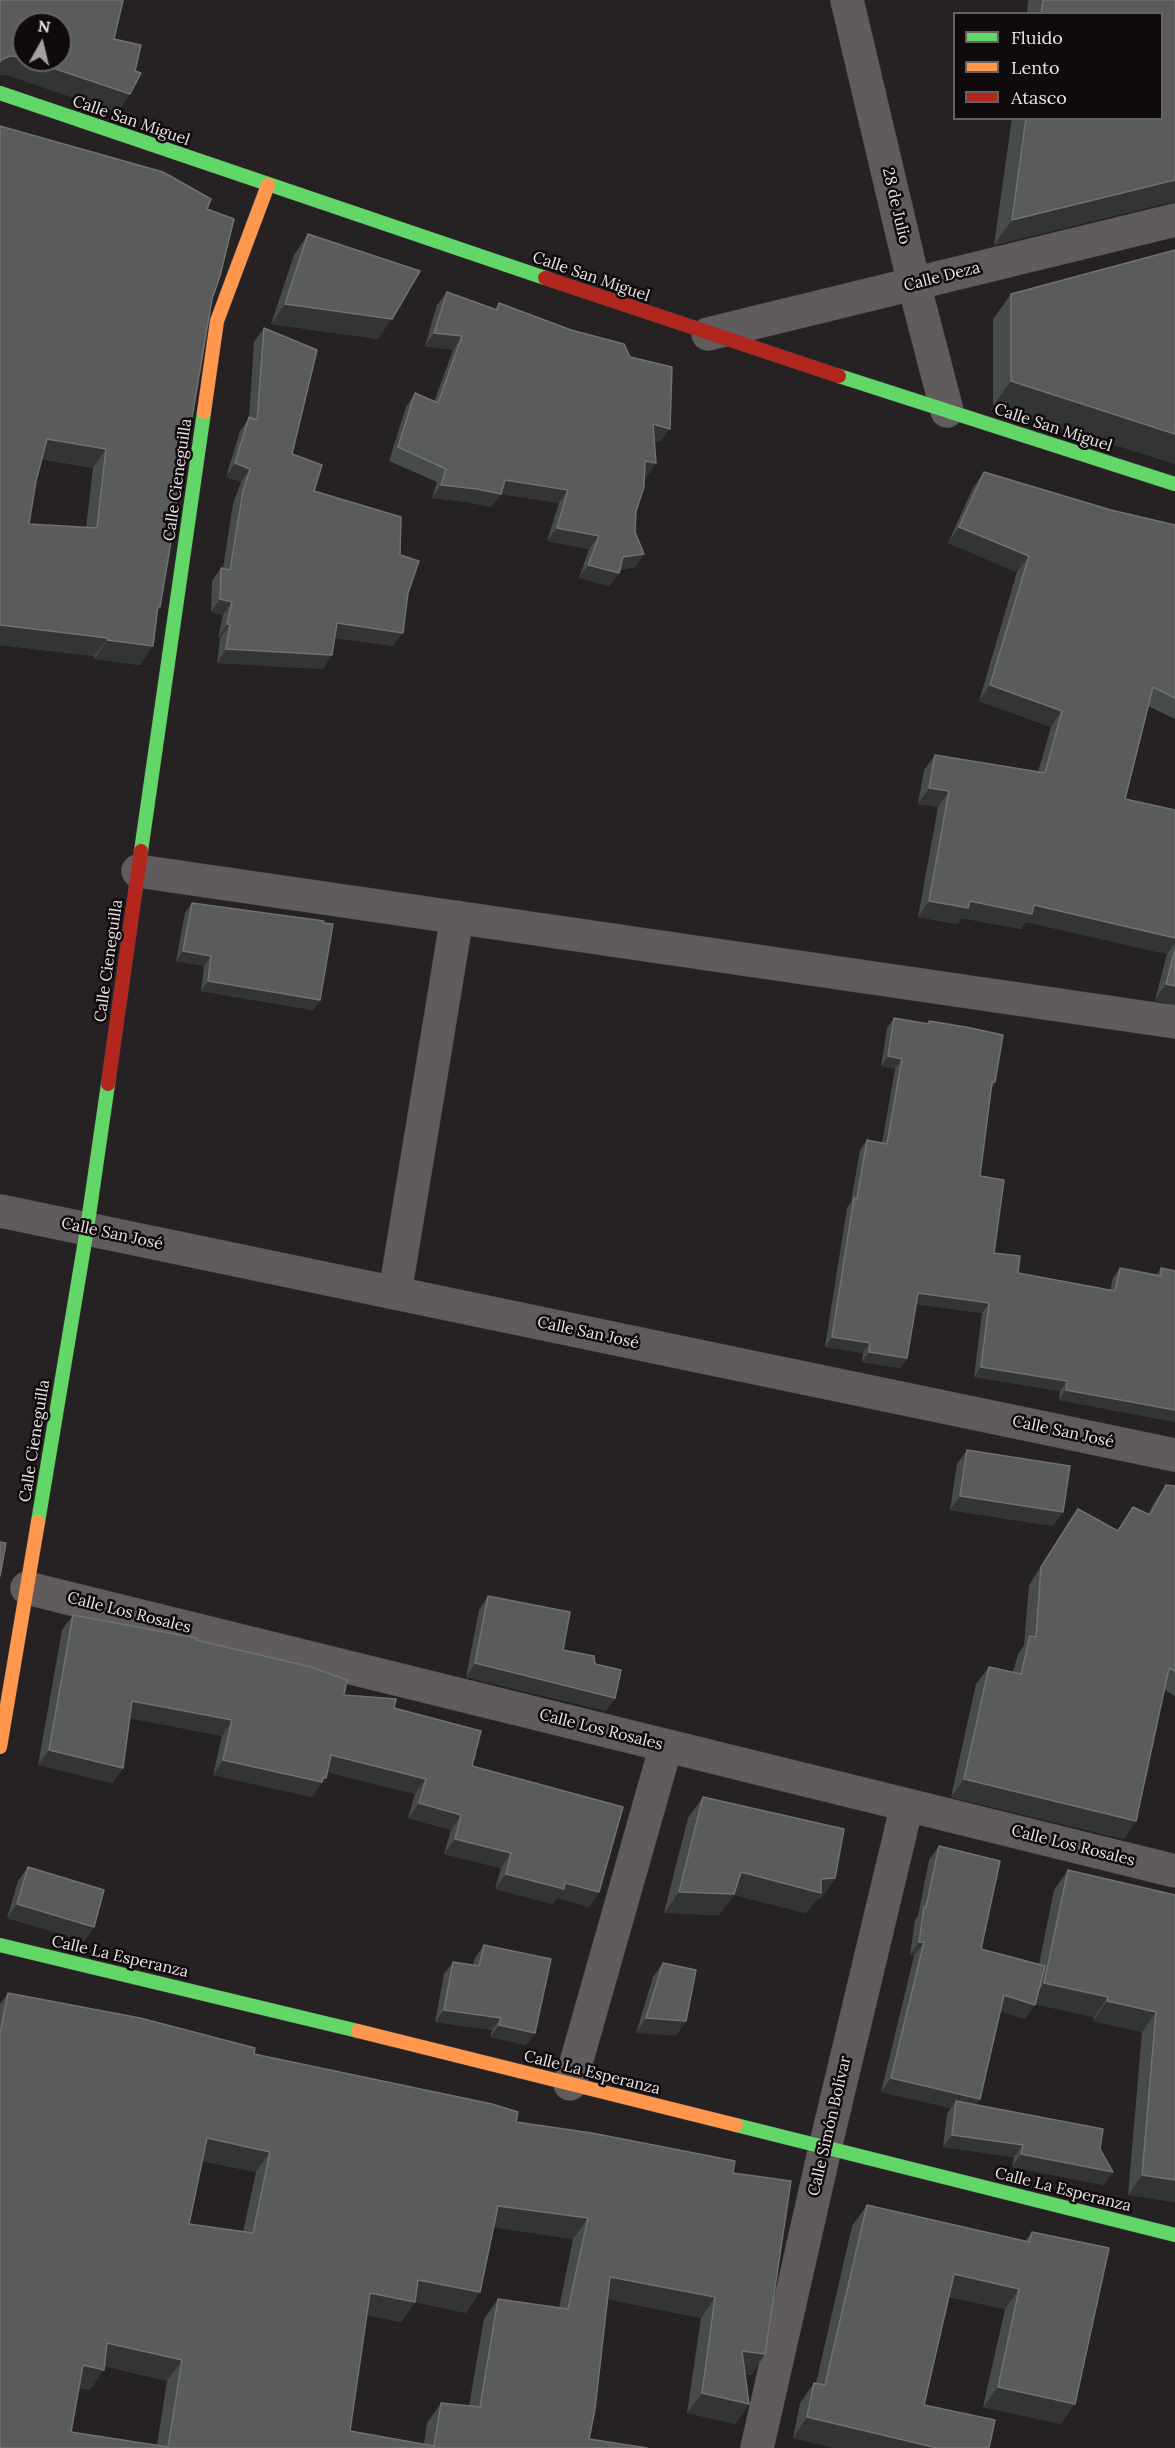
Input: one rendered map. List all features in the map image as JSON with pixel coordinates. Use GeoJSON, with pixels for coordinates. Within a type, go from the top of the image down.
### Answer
{"type":"FeatureCollection","features":[{"type":"Feature","properties":{"kind":"street","name":"28 de Julio"},"geometry":{"type":"LineString","coordinates":[[848,0],[914,284],[947,411]]}},
{"type":"Feature","properties":{"kind":"street","name":"Calle San Miguel"},"geometry":{"type":"LineString","coordinates":[[0,93],[708,334],[1175,484]]}},
{"type":"Feature","properties":{"kind":"street","name":"Calle Cieneguilla"},"geometry":{"type":"LineString","coordinates":[[0,1747],[87,1229],[217,321],[268,185]]}},
{"type":"Feature","properties":{"kind":"street","name":"Calle Deza"},"geometry":{"type":"LineString","coordinates":[[708,334],[1175,220]]}},
{"type":"Feature","properties":{"kind":"street"},"geometry":{"type":"LineString","coordinates":[[138,871],[1175,1022]]}},
{"type":"Feature","properties":{"kind":"street"},"geometry":{"type":"LineString","coordinates":[[395,1293],[457,917]]}},
{"type":"Feature","properties":{"kind":"street","name":"Calle San José"},"geometry":{"type":"LineString","coordinates":[[0,1211],[1175,1455]]}},
{"type":"Feature","properties":{"kind":"street","name":"Calle Los Rosales"},"geometry":{"type":"LineString","coordinates":[[27,1588],[1175,1871]]}},
{"type":"Feature","properties":{"kind":"street"},"geometry":{"type":"LineString","coordinates":[[570,2084],[666,1746]]}},
{"type":"Feature","properties":{"kind":"street","name":"Calle Simón Bolívar"},"geometry":{"type":"LineString","coordinates":[[757,2448],[825,2148],[908,1805]]}},
{"type":"Feature","properties":{"kind":"street","name":"Calle La Esperanza"},"geometry":{"type":"LineString","coordinates":[[0,1945],[1175,2235]]}},
{"type":"Feature","properties":{"kind":"building"},"geometry":{"type":"Polygon","coordinates":[[[0,0],[123,0],[114,39],[141,45],[135,71],[141,73],[130,94],[65,72],[72,72],[72,12],[12,12],[12,56],[0,62],[0,0]]]}},
{"type":"Feature","properties":{"kind":"building"},"geometry":{"type":"Polygon","coordinates":[[[1043,0],[1175,0],[1175,180],[1012,220],[1026,120],[1163,120],[1163,12],[1041,12],[1043,0]]]}},
{"type":"Feature","properties":{"kind":"building"},"geometry":{"type":"Polygon","coordinates":[[[0,126],[163,172],[211,199],[207,209],[234,219],[212,299],[188,441],[184,439],[173,530],[160,607],[158,606],[153,646],[107,640],[108,638],[0,625],[0,126]],[[47,439],[36,481],[29,524],[97,528],[106,449],[47,439]]]}},
{"type":"Feature","properties":{"kind":"building"},"geometry":{"type":"Polygon","coordinates":[[[308,234],[420,271],[392,319],[285,304],[308,234]]]}},
{"type":"Feature","properties":{"kind":"building"},"geometry":{"type":"Polygon","coordinates":[[[1175,250],[1175,434],[1011,381],[1011,294],[1175,250]]]}},
{"type":"Feature","properties":{"kind":"building"},"geometry":{"type":"Polygon","coordinates":[[[447,292],[497,310],[499,303],[571,330],[624,344],[630,357],[672,367],[670,429],[653,424],[656,463],[645,461],[644,487],[636,511],[635,532],[644,554],[623,557],[619,573],[588,565],[599,536],[557,528],[568,490],[505,480],[501,494],[441,485],[446,469],[398,447],[415,393],[438,403],[462,336],[434,333],[447,292]]]}},
{"type":"Feature","properties":{"kind":"building"},"geometry":{"type":"Polygon","coordinates":[[[264,328],[317,350],[292,454],[322,465],[314,491],[401,517],[400,555],[419,561],[408,593],[403,633],[337,623],[332,655],[226,649],[230,625],[227,624],[232,602],[220,599],[221,568],[230,570],[243,491],[250,469],[235,463],[249,417],[257,420],[264,328]]]}},
{"type":"Feature","properties":{"kind":"building"},"geometry":{"type":"Polygon","coordinates":[[[984,472],[1111,510],[1175,525],[1175,698],[1153,687],[1125,799],[1175,810],[1175,938],[1034,905],[1032,914],[970,901],[968,908],[929,901],[949,791],[929,788],[935,755],[1045,773],[1062,711],[990,685],[1029,556],[959,527],[984,472]]]}},
{"type":"Feature","properties":{"kind":"building"},"geometry":{"type":"Polygon","coordinates":[[[192,903],[333,924],[320,1000],[208,981],[211,956],[183,951],[192,903]]]}},
{"type":"Feature","properties":{"kind":"building"},"geometry":{"type":"Polygon","coordinates":[[[1175,950],[1175,986],[1166,984],[1175,950]]]}},
{"type":"Feature","properties":{"kind":"building"},"geometry":{"type":"Polygon","coordinates":[[[894,1018],[929,1024],[929,1021],[1003,1035],[995,1082],[992,1082],[980,1176],[1004,1180],[994,1253],[1020,1256],[1018,1273],[1115,1291],[1120,1268],[1161,1276],[1161,1268],[1175,1271],[1175,1410],[1066,1390],[1067,1381],[981,1367],[989,1303],[918,1293],[907,1358],[869,1352],[870,1343],[832,1337],[854,1198],[857,1199],[867,1140],[887,1144],[902,1059],[888,1056],[894,1018]]]}},
{"type":"Feature","properties":{"kind":"building"},"geometry":{"type":"Polygon","coordinates":[[[967,1450],[1070,1466],[1063,1512],[960,1496],[967,1450]]]}},
{"type":"Feature","properties":{"kind":"building"},"geometry":{"type":"Polygon","coordinates":[[[1166,1485],[1175,1486],[1175,1671],[1169,1668],[1136,1821],[964,1779],[989,1667],[1021,1674],[1030,1636],[1036,1637],[1041,1567],[1078,1509],[1118,1531],[1133,1507],[1150,1515],[1166,1485]]]}},
{"type":"Feature","properties":{"kind":"building"},"geometry":{"type":"Polygon","coordinates":[[[0,1542],[6,1543],[0,1576],[0,1542]]]}},
{"type":"Feature","properties":{"kind":"building"},"geometry":{"type":"Polygon","coordinates":[[[488,1596],[570,1612],[563,1650],[594,1656],[595,1664],[621,1670],[615,1698],[475,1663],[488,1596]]]}},
{"type":"Feature","properties":{"kind":"building"},"geometry":{"type":"Polygon","coordinates":[[[73,1615],[196,1638],[196,1640],[311,1667],[347,1680],[344,1695],[396,1699],[394,1708],[481,1731],[472,1766],[623,1807],[599,1892],[565,1883],[564,1889],[506,1874],[511,1853],[455,1839],[461,1815],[419,1803],[426,1779],[331,1755],[326,1778],[323,1777],[322,1782],[223,1760],[232,1720],[132,1701],[123,1768],[49,1750],[73,1615]]]}},
{"type":"Feature","properties":{"kind":"building"},"geometry":{"type":"Polygon","coordinates":[[[703,1797],[844,1829],[835,1878],[821,1879],[821,1893],[741,1872],[734,1894],[679,1892],[703,1797]]]}},
{"type":"Feature","properties":{"kind":"building"},"geometry":{"type":"Polygon","coordinates":[[[939,1846],[1000,1861],[981,1949],[1045,1966],[1035,2005],[1004,1995],[980,2099],[891,2078],[924,1942],[919,1942],[924,1907],[926,1907],[939,1846]]]}},
{"type":"Feature","properties":{"kind":"building"},"geometry":{"type":"Polygon","coordinates":[[[28,1867],[104,1890],[94,1927],[17,1904],[28,1867]]]}},
{"type":"Feature","properties":{"kind":"building"},"geometry":{"type":"Polygon","coordinates":[[[1068,1870],[1175,1895],[1175,2180],[1142,2175],[1156,2012],[1107,2001],[1108,1997],[1044,1983],[1068,1870]]]}},
{"type":"Feature","properties":{"kind":"building"},"geometry":{"type":"Polygon","coordinates":[[[484,1945],[551,1959],[535,2033],[499,2025],[501,2018],[444,2010],[453,1962],[479,1966],[484,1945]]]}},
{"type":"Feature","properties":{"kind":"building"},"geometry":{"type":"Polygon","coordinates":[[[663,1963],[696,1970],[686,2021],[646,2018],[663,1963]]]}},
{"type":"Feature","properties":{"kind":"building"},"geometry":{"type":"Polygon","coordinates":[[[8,1993],[140,2018],[255,2048],[254,2054],[492,2104],[518,2112],[516,2122],[592,2133],[735,2161],[733,2173],[791,2181],[765,2354],[742,2351],[749,2404],[702,2393],[715,2297],[610,2277],[595,2409],[589,2439],[647,2448],[0,2448],[0,2034],[8,1993]],[[207,2138],[189,2224],[253,2233],[270,2152],[207,2138]],[[498,2206],[480,2292],[418,2280],[415,2302],[370,2293],[350,2431],[434,2446],[441,2403],[480,2407],[498,2299],[568,2309],[588,2218],[498,2206]],[[107,2343],[104,2370],[83,2365],[71,2432],[168,2447],[182,2360],[107,2343]]]}},
{"type":"Feature","properties":{"kind":"building"},"geometry":{"type":"Polygon","coordinates":[[[956,2101],[1103,2129],[1100,2149],[1113,2172],[1021,2154],[1023,2145],[952,2135],[956,2101]]]}},
{"type":"Feature","properties":{"kind":"building"},"geometry":{"type":"Polygon","coordinates":[[[867,2205],[1029,2242],[1032,2232],[1109,2248],[1075,2404],[998,2387],[1019,2289],[954,2274],[924,2405],[995,2420],[989,2448],[937,2448],[807,2417],[814,2383],[825,2385],[867,2205]]]}},
{"type":"Feature","properties":{"kind":"traffic: fast"},"geometry":{"type":"LineString","coordinates":[[0,93],[545,278]]}},
{"type":"Feature","properties":{"kind":"traffic: fast"},"geometry":{"type":"LineString","coordinates":[[839,376],[1175,484]]}},
{"type":"Feature","properties":{"kind":"traffic: fast"},"geometry":{"type":"LineString","coordinates":[[141,851],[204,412]]}},
{"type":"Feature","properties":{"kind":"traffic: fast"},"geometry":{"type":"LineString","coordinates":[[38,1522],[87,1229],[108,1084]]}},
{"type":"Feature","properties":{"kind":"traffic: fast"},"geometry":{"type":"LineString","coordinates":[[0,1945],[358,2031]]}},
{"type":"Feature","properties":{"kind":"traffic: fast"},"geometry":{"type":"LineString","coordinates":[[736,2125],[1175,2235]]}},
{"type":"Feature","properties":{"kind":"traffic: slow"},"geometry":{"type":"LineString","coordinates":[[204,412],[217,321],[268,185]]}},
{"type":"Feature","properties":{"kind":"traffic: slow"},"geometry":{"type":"LineString","coordinates":[[0,1747],[38,1522]]}},
{"type":"Feature","properties":{"kind":"traffic: slow"},"geometry":{"type":"LineString","coordinates":[[358,2031],[736,2125]]}},
{"type":"Feature","properties":{"kind":"traffic: jam"},"geometry":{"type":"LineString","coordinates":[[545,278],[839,376]]}},
{"type":"Feature","properties":{"kind":"traffic: jam"},"geometry":{"type":"LineString","coordinates":[[108,1084],[141,851]]}}]}
